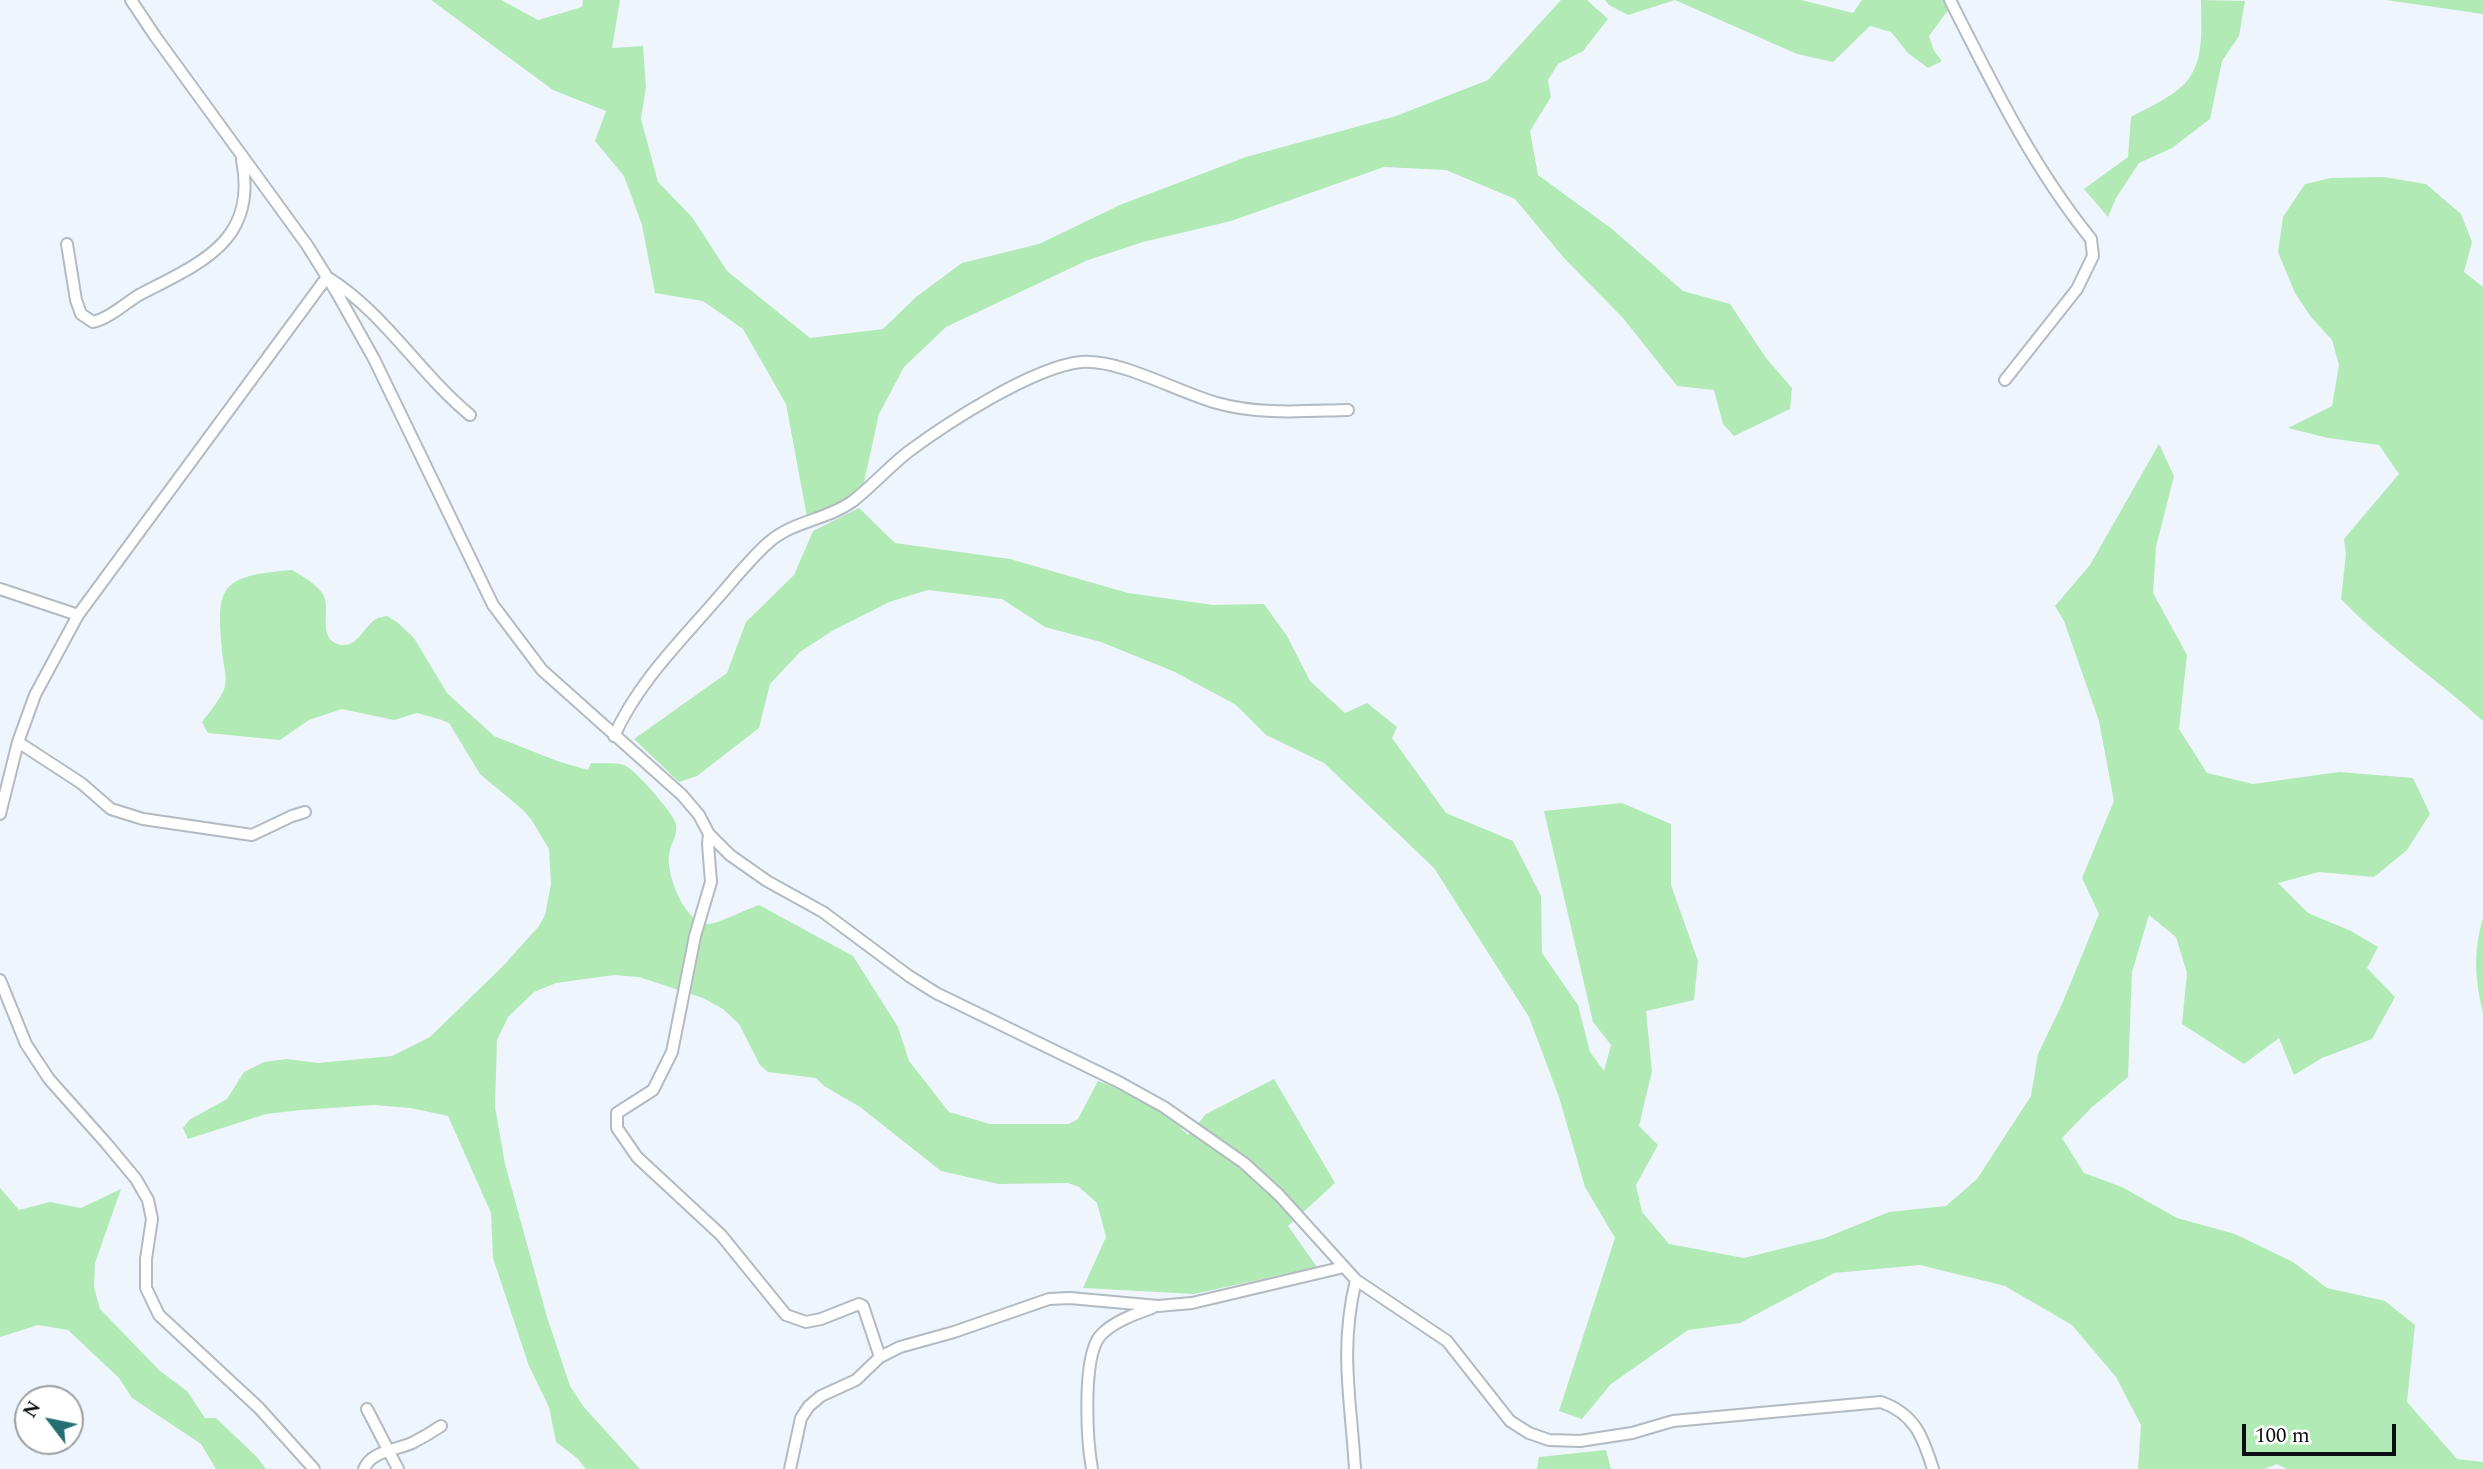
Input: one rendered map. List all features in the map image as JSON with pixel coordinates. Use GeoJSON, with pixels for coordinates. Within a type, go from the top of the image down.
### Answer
{"type":"FeatureCollection","features":[{"type":"Feature","properties":{"kind":"street"},"geometry":{"type":"LineString","coordinates":[[131,0],[307,245],[327,277],[374,359],[493,605],[542,670],[682,795],[699,814],[709,834],[730,855],[767,881],[823,912],[936,993],[1119,1082],[1200,1131],[1262,1178],[1356,1280],[1447,1341],[1510,1421],[1529,1433],[1549,1440],[1580,1441],[1632,1433],[1673,1421],[1881,1402],[1897,1408],[1911,1421],[1924,1439],[1933,1469]]}},
{"type":"Feature","properties":{"kind":"street"},"geometry":{"type":"LineString","coordinates":[[1950,0],[2000,100],[2036,163],[2091,239],[2093,247],[2090,265],[2077,289],[2005,380]]}},
{"type":"Feature","properties":{"kind":"street"},"geometry":{"type":"LineString","coordinates":[[67,244],[76,300],[81,314],[93,322],[102,320],[129,300],[187,271],[232,235],[240,216],[243,198],[245,176],[241,154]]}},
{"type":"Feature","properties":{"kind":"street"},"geometry":{"type":"LineString","coordinates":[[327,277],[349,290],[470,415]]}},
{"type":"Feature","properties":{"kind":"street"},"geometry":{"type":"LineString","coordinates":[[0,814],[18,743],[35,695],[78,615],[327,277]]}},
{"type":"Feature","properties":{"kind":"street"},"geometry":{"type":"LineString","coordinates":[[614,736],[643,683],[742,569],[770,541],[790,528],[834,513],[853,501],[908,452],[1021,382],[1051,369],[1082,362],[1112,366],[1216,402],[1247,409],[1292,412],[1348,410]]}},
{"type":"Feature","properties":{"kind":"street"},"geometry":{"type":"LineString","coordinates":[[0,589],[78,615]]}},
{"type":"Feature","properties":{"kind":"street"},"geometry":{"type":"LineString","coordinates":[[18,743],[81,783],[111,809],[143,819],[252,835],[304,812]]}},
{"type":"Feature","properties":{"kind":"street"},"geometry":{"type":"LineString","coordinates":[[709,834],[711,882],[695,936],[672,1052],[653,1090],[617,1113],[617,1128],[636,1157],[721,1236],[786,1315],[806,1322],[859,1304],[863,1306],[880,1357]]}},
{"type":"Feature","properties":{"kind":"street"},"geometry":{"type":"LineString","coordinates":[[0,980],[26,1044],[48,1079],[136,1179],[148,1200],[152,1219],[146,1259],[146,1288],[159,1315],[259,1408],[313,1469]]}},
{"type":"Feature","properties":{"kind":"street"},"geometry":{"type":"LineString","coordinates":[[790,1469],[802,1418],[809,1406],[821,1396],[856,1380],[880,1357],[900,1347],[954,1332],[1049,1299],[1070,1298],[1158,1306],[1192,1303],[1343,1267]]}},
{"type":"Feature","properties":{"kind":"street"},"geometry":{"type":"LineString","coordinates":[[1355,1469],[1347,1390],[1347,1346],[1349,1310],[1356,1280]]}},
{"type":"Feature","properties":{"kind":"street"},"geometry":{"type":"LineString","coordinates":[[1092,1469],[1089,1452],[1088,1390],[1093,1348],[1099,1337],[1112,1326],[1158,1306]]}},
{"type":"Feature","properties":{"kind":"street"},"geometry":{"type":"LineString","coordinates":[[367,1409],[398,1469]]}},
{"type":"Feature","properties":{"kind":"street"},"geometry":{"type":"LineString","coordinates":[[364,1469],[373,1458],[411,1443],[441,1426]]}},
{"type":"Feature","properties":{"kind":"green space"},"geometry":{"type":"Polygon","coordinates":[[[431,0],[501,0],[538,20],[582,7],[583,0],[620,0],[612,48],[643,46],[646,87],[641,119],[658,182],[692,217],[727,271],[810,338],[883,329],[916,297],[962,263],[1039,244],[1120,205],[1246,157],[1396,116],[1488,80],[1561,0],[1587,0],[1608,19],[1583,51],[1558,64],[1548,80],[1551,97],[1530,131],[1538,175],[1612,229],[1683,291],[1730,304],[1766,358],[1792,388],[1790,409],[1734,436],[1723,424],[1714,390],[1677,386],[1623,318],[1564,258],[1515,199],[1446,170],[1384,167],[1231,221],[1143,242],[1088,260],[946,327],[904,367],[879,414],[863,487],[830,509],[807,517],[786,404],[743,329],[703,301],[655,293],[642,225],[624,176],[595,141],[606,111],[553,90],[431,0]]]}},
{"type":"Feature","properties":{"kind":"green space"},"geometry":{"type":"Polygon","coordinates":[[[1605,0],[1675,0],[1628,15],[1605,0]]]}},
{"type":"Feature","properties":{"kind":"green space"},"geometry":{"type":"Polygon","coordinates":[[[1675,0],[1801,0],[1853,13],[1862,0],[1944,0],[1949,9],[1929,36],[1934,51],[1942,61],[1928,68],[1908,53],[1891,32],[1870,26],[1833,62],[1797,54],[1675,0]]]}},
{"type":"Feature","properties":{"kind":"green space"},"geometry":{"type":"Polygon","coordinates":[[[2201,0],[2245,1],[2239,36],[2222,61],[2210,119],[2172,148],[2139,163],[2116,198],[2108,217],[2084,189],[2128,157],[2131,117],[2175,92],[2193,72],[2201,42],[2201,0]]]}},
{"type":"Feature","properties":{"kind":"green space"},"geometry":{"type":"Polygon","coordinates":[[[2386,0],[2483,0],[2483,14],[2386,0]]]}},
{"type":"Feature","properties":{"kind":"green space"},"geometry":{"type":"Polygon","coordinates":[[[2384,177],[2426,184],[2461,214],[2472,242],[2464,272],[2483,287],[2483,721],[2375,631],[2341,599],[2346,554],[2344,539],[2399,474],[2379,445],[2328,438],[2288,428],[2332,406],[2339,365],[2332,340],[2311,317],[2295,293],[2278,252],[2283,217],[2305,184],[2331,178],[2384,177]]]}},
{"type":"Feature","properties":{"kind":"green space"},"geometry":{"type":"Polygon","coordinates":[[[2159,444],[2174,476],[2156,547],[2153,593],[2187,655],[2179,729],[2207,773],[2253,784],[2339,772],[2413,778],[2430,814],[2407,850],[2374,877],[2319,872],[2278,883],[2308,913],[2351,931],[2378,947],[2367,968],[2395,997],[2372,1039],[2322,1058],[2294,1075],[2279,1038],[2244,1064],[2182,1024],[2187,973],[2176,937],[2149,915],[2132,972],[2128,1077],[2091,1108],[2062,1138],[2084,1173],[2122,1187],[2177,1218],[2235,1234],[2293,1262],[2327,1288],[2385,1301],[2415,1325],[2407,1402],[2457,1459],[2483,1462],[2483,1469],[2287,1469],[2277,1464],[2264,1469],[2138,1469],[2141,1425],[2116,1377],[2072,1325],[2005,1286],[1920,1265],[1834,1273],[1740,1323],[1688,1330],[1611,1384],[1582,1419],[1559,1411],[1615,1238],[1585,1187],[1559,1097],[1529,1017],[1434,868],[1324,763],[1266,735],[1236,705],[1175,672],[1101,642],[1045,627],[1002,599],[928,590],[889,602],[832,631],[800,652],[770,684],[759,728],[697,776],[679,782],[634,739],[727,673],[746,622],[794,575],[813,531],[859,508],[895,543],[1010,559],[1128,593],[1213,605],[1264,604],[1287,636],[1310,681],[1345,713],[1367,703],[1397,727],[1392,738],[1446,813],[1513,841],[1541,896],[1542,953],[1578,1005],[1590,1052],[1604,1071],[1611,1045],[1593,1022],[1544,811],[1622,803],[1671,824],[1671,885],[1698,961],[1694,1000],[1646,1011],[1652,1071],[1639,1126],[1658,1145],[1636,1185],[1642,1212],[1669,1244],[1744,1258],[1825,1238],[1889,1212],[1946,1206],[1977,1179],[2031,1096],[2038,1054],[2099,914],[2082,878],[2114,801],[2099,721],[2064,621],[2055,606],[2090,565],[2159,444]]]}},
{"type":"Feature","properties":{"kind":"green space"},"geometry":{"type":"Polygon","coordinates":[[[292,570],[311,582],[323,594],[327,633],[335,643],[342,645],[353,642],[372,622],[387,616],[414,638],[447,693],[494,736],[588,770],[591,763],[620,764],[629,768],[653,792],[674,819],[675,836],[669,855],[671,874],[679,897],[692,916],[709,924],[759,905],[853,956],[898,1027],[909,1061],[949,1112],[990,1124],[1069,1124],[1078,1119],[1098,1081],[1156,1103],[1188,1135],[1206,1114],[1274,1079],[1335,1183],[1288,1226],[1317,1267],[1194,1294],[1083,1288],[1106,1237],[1097,1203],[1079,1187],[1068,1183],[998,1184],[941,1171],[860,1107],[824,1086],[816,1078],[768,1072],[760,1065],[739,1024],[723,1009],[703,998],[639,977],[614,975],[556,983],[534,992],[508,1017],[497,1040],[495,1107],[505,1164],[547,1317],[570,1386],[583,1406],[640,1469],[586,1469],[577,1458],[556,1442],[549,1407],[529,1366],[493,1258],[491,1213],[448,1116],[411,1108],[374,1105],[266,1114],[188,1139],[183,1128],[189,1120],[227,1099],[244,1072],[264,1062],[286,1059],[318,1063],[392,1056],[430,1037],[503,966],[539,926],[545,915],[551,884],[549,849],[523,810],[480,774],[449,723],[417,713],[394,720],[342,709],[309,720],[280,740],[208,733],[202,722],[219,699],[226,683],[220,616],[226,590],[248,576],[292,570]]]}},
{"type":"Feature","properties":{"kind":"green space"},"geometry":{"type":"Polygon","coordinates":[[[2483,918],[2483,1013],[2476,966],[2483,918]]]}},
{"type":"Feature","properties":{"kind":"green space"},"geometry":{"type":"Polygon","coordinates":[[[0,1188],[19,1210],[50,1202],[81,1208],[121,1189],[95,1263],[94,1287],[100,1309],[160,1371],[187,1391],[205,1418],[216,1418],[266,1469],[216,1469],[201,1444],[132,1398],[119,1378],[68,1330],[38,1325],[0,1337],[0,1188]]]}},
{"type":"Feature","properties":{"kind":"green space"},"geometry":{"type":"Polygon","coordinates":[[[1606,1450],[1611,1469],[1537,1469],[1539,1457],[1606,1450]]]}}]}
